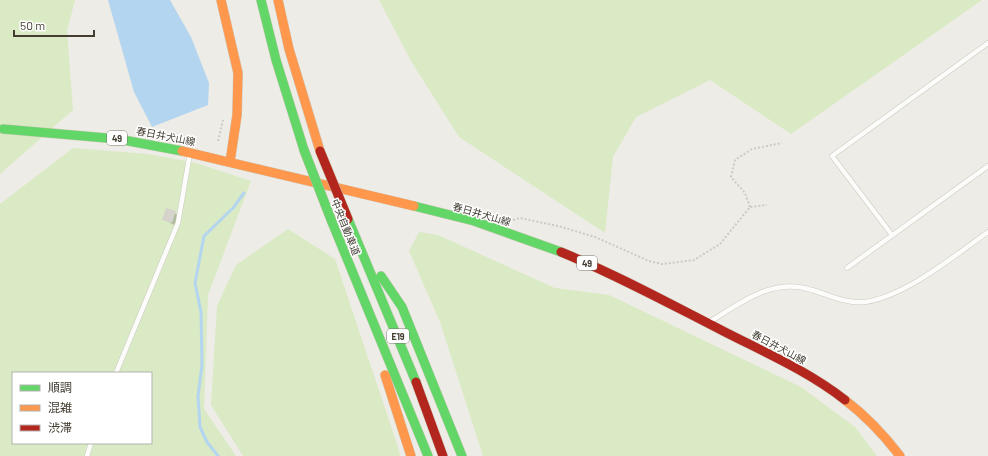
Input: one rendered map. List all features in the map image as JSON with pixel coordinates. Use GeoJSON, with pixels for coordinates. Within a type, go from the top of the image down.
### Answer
{"type":"FeatureCollection","features":[{"type":"Feature","properties":{"kind":"main road"},"geometry":{"type":"LineString","coordinates":[[221,0],[238,73],[237,115],[230,162]]}},
{"type":"Feature","properties":{"kind":"main road","name":"中央自動車道"},"geometry":{"type":"LineString","coordinates":[[261,0],[276,60],[304,150],[428,456]]}},
{"type":"Feature","properties":{"kind":"main road","name":"中央自動車道"},"geometry":{"type":"LineString","coordinates":[[278,0],[289,49],[320,151],[411,369],[443,456]]}},
{"type":"Feature","properties":{"kind":"main road","name":"春日井犬山線"},"geometry":{"type":"LineString","coordinates":[[3,129],[118,138],[190,152],[474,222],[550,247],[596,266],[827,386],[859,411],[885,437],[900,456]]}},
{"type":"Feature","properties":{"kind":"main road"},"geometry":{"type":"LineString","coordinates":[[334,225],[329,240],[380,360],[411,456]]}},
{"type":"Feature","properties":{"kind":"main road"},"geometry":{"type":"LineString","coordinates":[[362,250],[402,307],[462,456]]}},
{"type":"Feature","properties":{"kind":"lane"},"geometry":{"type":"LineString","coordinates":[[892,235],[832,156],[988,43]]}},
{"type":"Feature","properties":{"kind":"lane"},"geometry":{"type":"LineString","coordinates":[[116,372],[178,223],[190,152]]}},
{"type":"Feature","properties":{"kind":"lane"},"geometry":{"type":"LineString","coordinates":[[847,268],[988,166]]}},
{"type":"Feature","properties":{"kind":"lane"},"geometry":{"type":"LineString","coordinates":[[708,323],[750,296],[774,288],[796,286],[810,289],[839,300],[862,302],[884,298],[946,262],[988,232]]}},
{"type":"Feature","properties":{"kind":"lane"},"geometry":{"type":"LineString","coordinates":[[87,456],[91,444]]}},
{"type":"Feature","properties":{"kind":"path"},"geometry":{"type":"LineString","coordinates":[[750,208],[745,193],[731,177],[735,160],[752,149],[782,142]]}},
{"type":"Feature","properties":{"kind":"path"},"geometry":{"type":"LineString","coordinates":[[506,232],[509,221],[520,218],[595,237],[649,261],[662,264],[694,260],[720,244],[750,208],[767,205]]}},
{"type":"Feature","properties":{"kind":"green space"},"geometry":{"type":"Polygon","coordinates":[[[0,0],[75,0],[67,31],[73,110],[0,174],[0,0]]]}},
{"type":"Feature","properties":{"kind":"green space"},"geometry":{"type":"Polygon","coordinates":[[[379,0],[982,0],[791,134],[710,80],[636,117],[613,157],[605,233],[459,137],[411,61],[379,0]]]}},
{"type":"Feature","properties":{"kind":"green space"},"geometry":{"type":"Polygon","coordinates":[[[73,148],[148,154],[196,163],[251,181],[208,295],[204,409],[236,456],[0,456],[0,204],[73,148]]]}},
{"type":"Feature","properties":{"kind":"green space"},"geometry":{"type":"Polygon","coordinates":[[[288,229],[335,259],[400,456],[243,456],[211,405],[217,306],[236,265],[288,229]]]}},
{"type":"Feature","properties":{"kind":"green space"},"geometry":{"type":"Polygon","coordinates":[[[419,232],[438,235],[555,288],[609,295],[801,387],[855,427],[877,456],[483,456],[440,322],[409,251],[419,232]]]}},
{"type":"Feature","properties":{"kind":"water"},"geometry":{"type":"Polygon","coordinates":[[[108,0],[170,0],[191,37],[209,83],[208,105],[152,127],[134,92],[108,0]]]}},
{"type":"Feature","properties":{"kind":"building"},"geometry":{"type":"Polygon","coordinates":[[[166,208],[176,211],[172,223],[162,220],[166,208]]]}},
{"type":"Feature","properties":{"kind":"waterway"},"geometry":{"type":"LineString","coordinates":[[218,456],[207,442],[200,427],[198,396],[202,365],[201,312],[195,283],[204,236],[233,208],[244,193]]}},
{"type":"Feature","properties":{"kind":"traffic: fast"},"geometry":{"type":"LineString","coordinates":[[261,0],[276,60],[304,150]]}},
{"type":"Feature","properties":{"kind":"traffic: fast"},"geometry":{"type":"LineString","coordinates":[[3,129],[118,139],[182,151]]}},
{"type":"Feature","properties":{"kind":"traffic: fast"},"geometry":{"type":"LineString","coordinates":[[304,150],[332,222]]}},
{"type":"Feature","properties":{"kind":"traffic: fast"},"geometry":{"type":"LineString","coordinates":[[414,206],[474,221],[561,252]]}},
{"type":"Feature","properties":{"kind":"traffic: fast"},"geometry":{"type":"LineString","coordinates":[[348,219],[416,382]]}},
{"type":"Feature","properties":{"kind":"traffic: fast"},"geometry":{"type":"LineString","coordinates":[[332,222],[428,456]]}},
{"type":"Feature","properties":{"kind":"traffic: fast"},"geometry":{"type":"LineString","coordinates":[[381,276],[402,307],[462,456]]}},
{"type":"Feature","properties":{"kind":"traffic: slow"},"geometry":{"type":"LineString","coordinates":[[221,0],[238,73],[237,115],[230,162]]}},
{"type":"Feature","properties":{"kind":"traffic: slow"},"geometry":{"type":"LineString","coordinates":[[278,0],[289,49],[320,151]]}},
{"type":"Feature","properties":{"kind":"traffic: slow"},"geometry":{"type":"LineString","coordinates":[[182,151],[414,206]]}},
{"type":"Feature","properties":{"kind":"traffic: slow"},"geometry":{"type":"LineString","coordinates":[[385,375],[411,456]]}},
{"type":"Feature","properties":{"kind":"traffic: slow"},"geometry":{"type":"LineString","coordinates":[[845,400],[874,426],[900,456]]}},
{"type":"Feature","properties":{"kind":"traffic: jam"},"geometry":{"type":"LineString","coordinates":[[320,151],[348,219]]}},
{"type":"Feature","properties":{"kind":"traffic: jam"},"geometry":{"type":"LineString","coordinates":[[561,252],[623,280],[786,362],[845,400]]}},
{"type":"Feature","properties":{"kind":"traffic: jam"},"geometry":{"type":"LineString","coordinates":[[416,382],[443,456]]}}]}
